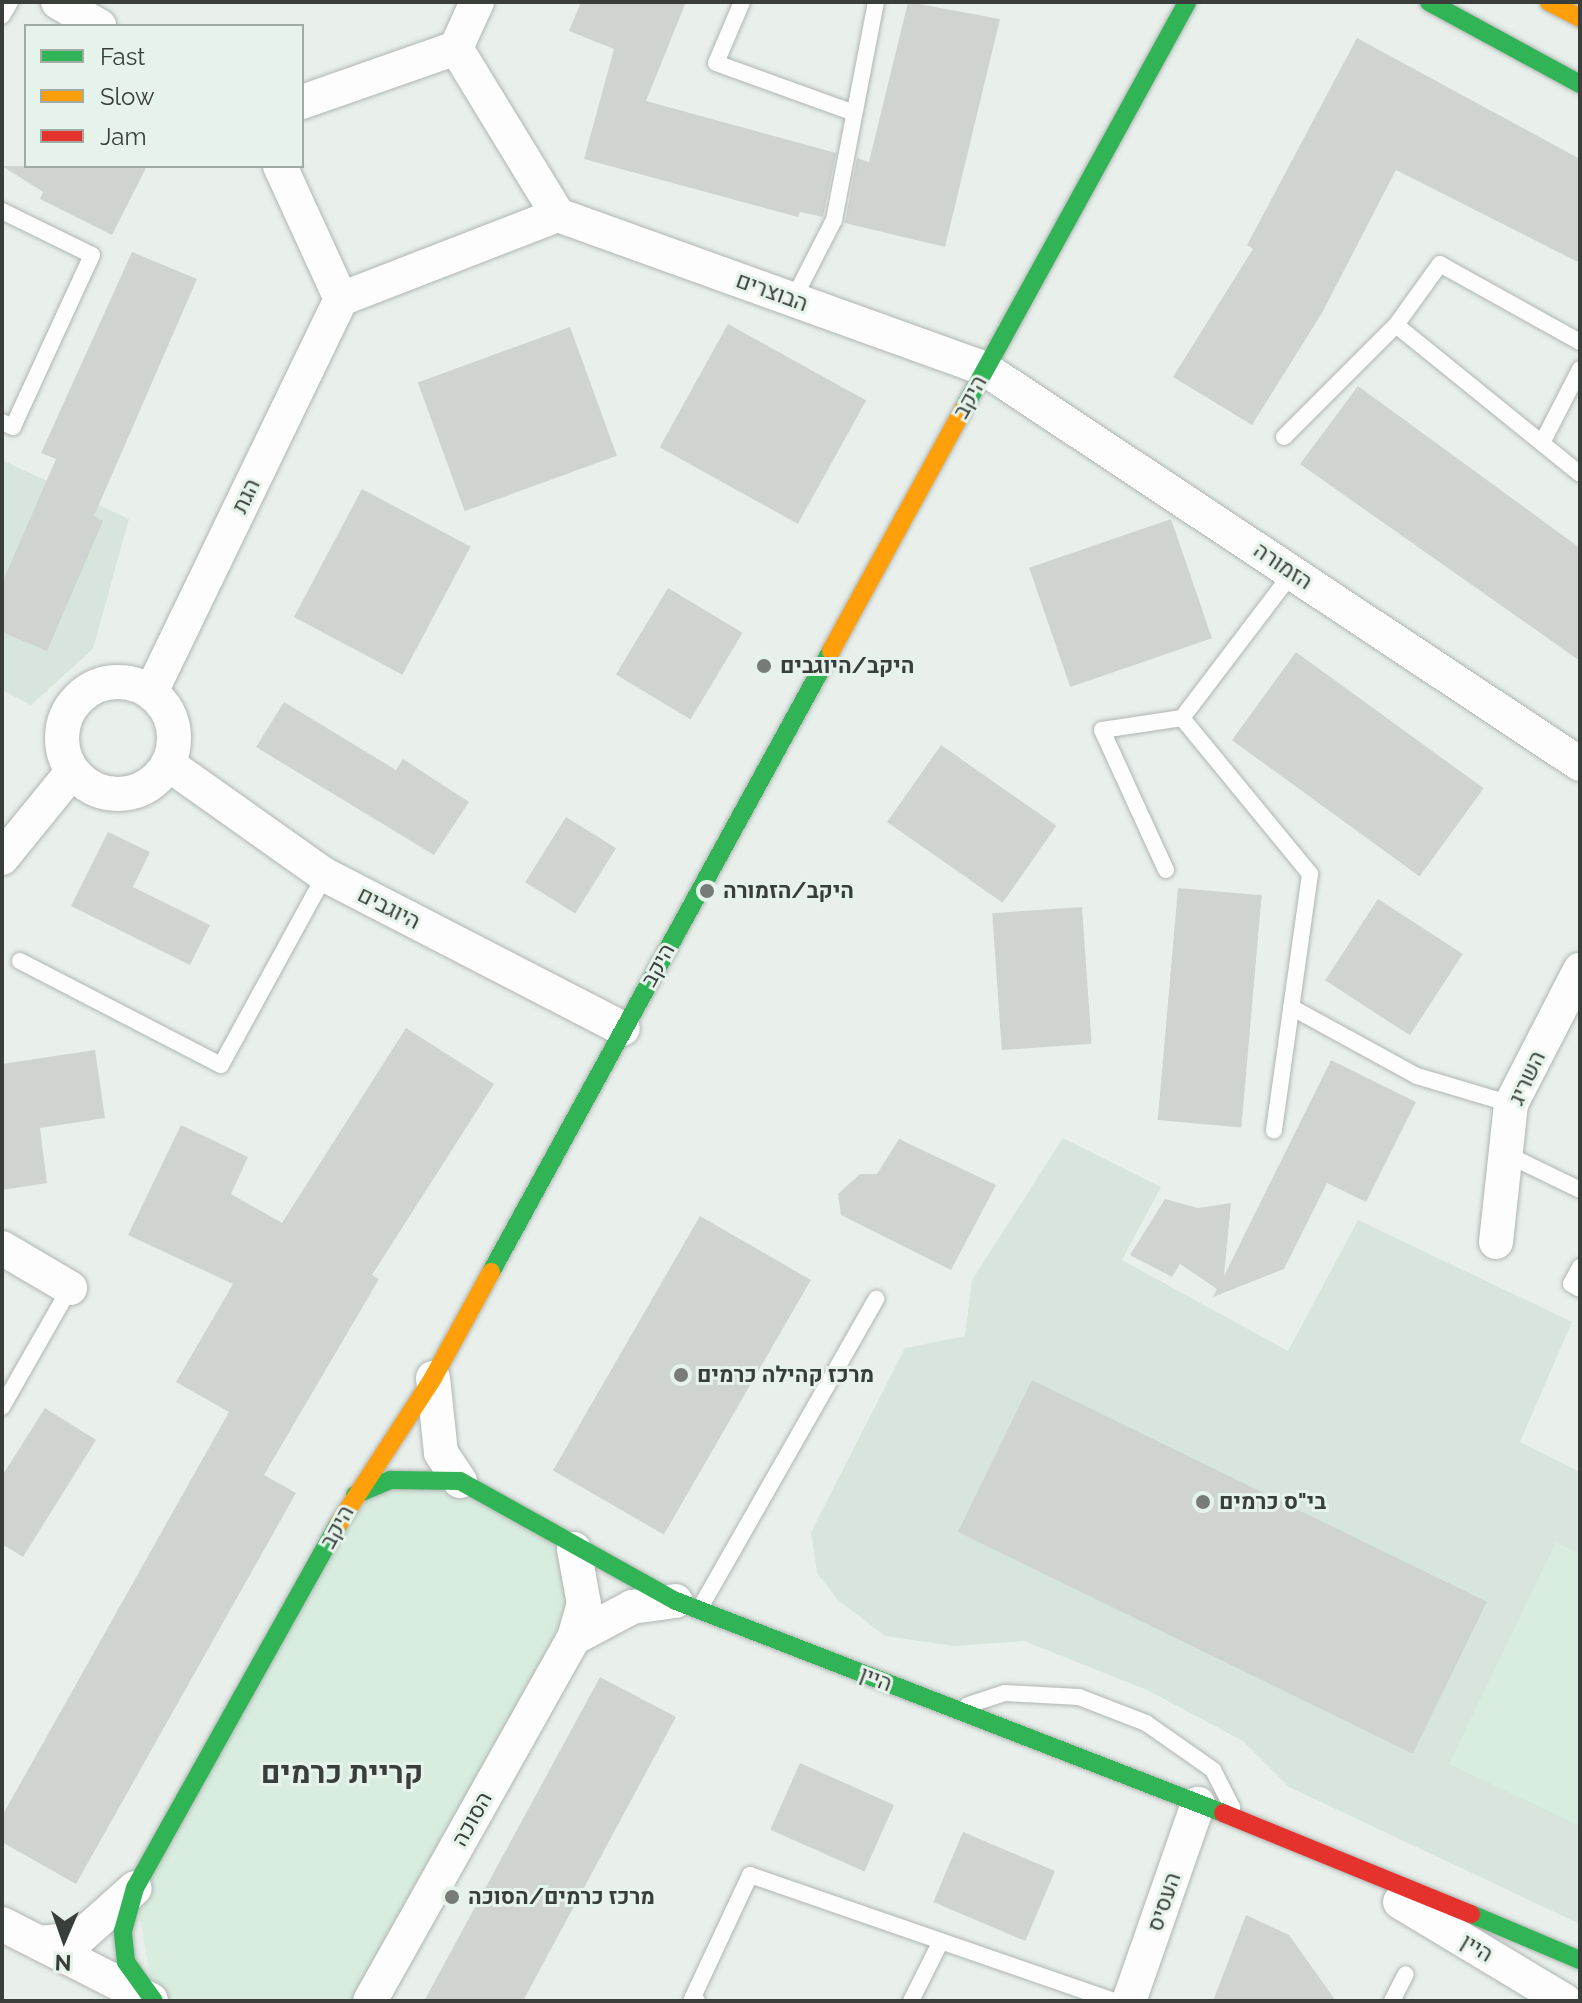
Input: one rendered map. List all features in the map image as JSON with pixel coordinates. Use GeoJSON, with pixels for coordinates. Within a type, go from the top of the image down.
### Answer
{"type":"FeatureCollection","features":[{"type":"Feature","properties":{"kind":"street"},"geometry":{"type":"LineString","coordinates":[[58,2],[96,24]]}},
{"type":"Feature","properties":{"kind":"street"},"geometry":{"type":"LineString","coordinates":[[304,101],[456,48],[477,2]]}},
{"type":"Feature","properties":{"kind":"street","name":"היקב"},"geometry":{"type":"LineString","coordinates":[[154,2001],[126,1962],[123,1931],[135,1888],[355,1495],[433,1378],[985,369],[1173,18],[1187,2]]}},
{"type":"Feature","properties":{"kind":"street"},"geometry":{"type":"LineString","coordinates":[[1429,2],[1580,84]]}},
{"type":"Feature","properties":{"kind":"street"},"geometry":{"type":"LineString","coordinates":[[1549,2],[1580,18]]}},
{"type":"Feature","properties":{"kind":"street"},"geometry":{"type":"LineString","coordinates":[[281,168],[341,299],[558,215],[456,48]]}},
{"type":"Feature","properties":{"kind":"street","name":"הבוצרים"},"geometry":{"type":"LineString","coordinates":[[558,215],[985,369]]}},
{"type":"Feature","properties":{"kind":"street","name":"הגת"},"geometry":{"type":"LineString","coordinates":[[151,692],[341,299]]}},
{"type":"Feature","properties":{"kind":"street","name":"הזמורה"},"geometry":{"type":"LineString","coordinates":[[985,369],[1580,764]]}},
{"type":"Feature","properties":{"kind":"street"},"geometry":{"type":"LineString","coordinates":[[117,681],[151,692],[171,717],[168,764],[141,789],[122,794],[103,793],[72,772],[61,738],[71,705],[84,692],[117,681]]}},
{"type":"Feature","properties":{"kind":"street","name":"היוגבים"},"geometry":{"type":"LineString","coordinates":[[168,764],[325,875],[623,1029]]}},
{"type":"Feature","properties":{"kind":"street"},"geometry":{"type":"LineString","coordinates":[[2,858],[72,772]]}},
{"type":"Feature","properties":{"kind":"street","name":"השריג"},"geometry":{"type":"LineString","coordinates":[[1496,1242],[1511,1104],[1580,970]]}},
{"type":"Feature","properties":{"kind":"street"},"geometry":{"type":"LineString","coordinates":[[2,1248],[70,1288]]}},
{"type":"Feature","properties":{"kind":"street","name":"היין"},"geometry":{"type":"LineString","coordinates":[[433,1378],[441,1453],[460,1481],[574,1549],[687,1605],[1307,1846],[1580,1960]]}},
{"type":"Feature","properties":{"kind":"street","name":"היין"},"geometry":{"type":"LineString","coordinates":[[355,1495],[391,1480],[460,1481]]}},
{"type":"Feature","properties":{"kind":"street","name":"הסוכה"},"geometry":{"type":"LineString","coordinates":[[370,2001],[574,1638],[584,1604],[574,1549]]}},
{"type":"Feature","properties":{"kind":"street"},"geometry":{"type":"LineString","coordinates":[[574,1638],[632,1607],[687,1605]]}},
{"type":"Feature","properties":{"kind":"street","name":"העסיס"},"geometry":{"type":"LineString","coordinates":[[1129,2001],[1198,1804]]}},
{"type":"Feature","properties":{"kind":"street","name":"היין"},"geometry":{"type":"LineString","coordinates":[[1307,1846],[1565,2001]]}},
{"type":"Feature","properties":{"kind":"street","name":"היקב"},"geometry":{"type":"LineString","coordinates":[[40,1943],[78,1939],[135,1888]]}},
{"type":"Feature","properties":{"kind":"street"},"geometry":{"type":"LineString","coordinates":[[2,1924],[154,2001]]}},
{"type":"Feature","properties":{"kind":"lane"},"geometry":{"type":"LineString","coordinates":[[2,16],[10,2]]}},
{"type":"Feature","properties":{"kind":"lane"},"geometry":{"type":"LineString","coordinates":[[742,2],[716,63],[854,113]]}},
{"type":"Feature","properties":{"kind":"lane"},"geometry":{"type":"LineString","coordinates":[[793,300],[834,220],[876,2]]}},
{"type":"Feature","properties":{"kind":"lane"},"geometry":{"type":"LineString","coordinates":[[2,211],[92,255],[13,427],[2,422]]}},
{"type":"Feature","properties":{"kind":"lane"},"geometry":{"type":"LineString","coordinates":[[1284,437],[1396,325],[1440,264],[1580,342]]}},
{"type":"Feature","properties":{"kind":"lane"},"geometry":{"type":"LineString","coordinates":[[1396,325],[1580,474]]}},
{"type":"Feature","properties":{"kind":"lane"},"geometry":{"type":"LineString","coordinates":[[1542,443],[1580,369]]}},
{"type":"Feature","properties":{"kind":"lane"},"geometry":{"type":"LineString","coordinates":[[1166,870],[1102,730],[1182,718],[1293,572]]}},
{"type":"Feature","properties":{"kind":"lane"},"geometry":{"type":"LineString","coordinates":[[1182,718],[1310,874],[1274,1130]]}},
{"type":"Feature","properties":{"kind":"lane"},"geometry":{"type":"LineString","coordinates":[[20,961],[221,1065],[325,875]]}},
{"type":"Feature","properties":{"kind":"lane"},"geometry":{"type":"LineString","coordinates":[[1291,1007],[1417,1076],[1511,1104]]}},
{"type":"Feature","properties":{"kind":"lane"},"geometry":{"type":"LineString","coordinates":[[1506,1154],[1580,1190]]}},
{"type":"Feature","properties":{"kind":"lane"},"geometry":{"type":"LineString","coordinates":[[1580,1267],[1571,1284],[1580,1289]]}},
{"type":"Feature","properties":{"kind":"lane"},"geometry":{"type":"LineString","coordinates":[[2,1407],[70,1288]]}},
{"type":"Feature","properties":{"kind":"lane"},"geometry":{"type":"LineString","coordinates":[[687,1605],[876,1299]]}},
{"type":"Feature","properties":{"kind":"lane"},"geometry":{"type":"LineString","coordinates":[[956,1710],[1005,1693],[1079,1697],[1146,1723],[1213,1770],[1238,1820]]}},
{"type":"Feature","properties":{"kind":"lane"},"geometry":{"type":"LineString","coordinates":[[697,2001],[692,1999],[750,1875],[1113,2001]]}},
{"type":"Feature","properties":{"kind":"lane"},"geometry":{"type":"LineString","coordinates":[[911,2001],[941,1941]]}},
{"type":"Feature","properties":{"kind":"lane"},"geometry":{"type":"LineString","coordinates":[[1392,2001],[1406,1974]]}},
{"type":"Feature","properties":{"kind":"shaded area"},"geometry":{"type":"Polygon","coordinates":[[[2,460],[129,519],[93,649],[31,705],[2,690],[2,460]]]}},
{"type":"Feature","properties":{"kind":"shaded area","name":"בי\"ס כרמים"},"geometry":{"type":"Polygon","coordinates":[[[1063,1138],[1161,1187],[1122,1260],[1288,1351],[1358,1220],[1572,1322],[1520,1442],[1580,1472],[1580,1924],[1289,1787],[1243,1741],[1147,1690],[1024,1641],[954,1646],[885,1636],[838,1600],[817,1573],[811,1532],[905,1348],[965,1336],[972,1280],[1063,1138]]]}},
{"type":"Feature","properties":{"kind":"green space"},"geometry":{"type":"Polygon","coordinates":[[[419,1476],[574,1549],[584,1604],[370,2001],[154,2001],[135,1888],[355,1495],[419,1476]]]}},
{"type":"Feature","properties":{"kind":"green space"},"geometry":{"type":"Polygon","coordinates":[[[1556,1542],[1580,1554],[1580,1826],[1449,1764],[1556,1542]]]}},
{"type":"Feature","properties":{"kind":"building"},"geometry":{"type":"Polygon","coordinates":[[[581,2],[686,2],[646,101],[836,153],[823,217],[800,212],[798,217],[584,159],[614,49],[569,31],[581,2]]]}},
{"type":"Feature","properties":{"kind":"building"},"geometry":{"type":"Polygon","coordinates":[[[908,2],[1000,19],[945,247],[845,223],[857,158],[869,162],[908,2]]]}},
{"type":"Feature","properties":{"kind":"building"},"geometry":{"type":"Polygon","coordinates":[[[1357,38],[1580,159],[1580,263],[1396,170],[1322,313],[1252,425],[1173,377],[1253,249],[1247,245],[1357,38]]]}},
{"type":"Feature","properties":{"kind":"building"},"geometry":{"type":"Polygon","coordinates":[[[2,166],[146,168],[112,235],[40,199],[43,192],[2,166]]]}},
{"type":"Feature","properties":{"kind":"building"},"geometry":{"type":"Polygon","coordinates":[[[132,252],[197,279],[94,516],[103,521],[47,651],[2,632],[2,583],[56,459],[41,453],[132,252]]]}},
{"type":"Feature","properties":{"kind":"building"},"geometry":{"type":"Polygon","coordinates":[[[728,324],[866,401],[798,524],[660,447],[728,324]]]}},
{"type":"Feature","properties":{"kind":"building"},"geometry":{"type":"Polygon","coordinates":[[[570,327],[617,456],[465,511],[418,382],[570,327]]]}},
{"type":"Feature","properties":{"kind":"building"},"geometry":{"type":"Polygon","coordinates":[[[1358,386],[1580,548],[1580,661],[1300,464],[1358,386]]]}},
{"type":"Feature","properties":{"kind":"building"},"geometry":{"type":"Polygon","coordinates":[[[362,489],[471,547],[403,675],[294,617],[362,489]]]}},
{"type":"Feature","properties":{"kind":"building"},"geometry":{"type":"Polygon","coordinates":[[[1171,519],[1212,638],[1070,687],[1029,568],[1171,519]]]}},
{"type":"Feature","properties":{"kind":"building"},"geometry":{"type":"Polygon","coordinates":[[[668,588],[743,633],[691,719],[616,675],[668,588]]]}},
{"type":"Feature","properties":{"kind":"building"},"geometry":{"type":"Polygon","coordinates":[[[1296,652],[1484,788],[1420,877],[1232,740],[1296,652]]]}},
{"type":"Feature","properties":{"kind":"building"},"geometry":{"type":"Polygon","coordinates":[[[284,702],[396,770],[403,759],[469,802],[434,855],[256,747],[284,702]]]}},
{"type":"Feature","properties":{"kind":"building"},"geometry":{"type":"Polygon","coordinates":[[[941,745],[1057,826],[1003,903],[887,822],[941,745]]]}},
{"type":"Feature","properties":{"kind":"building"},"geometry":{"type":"Polygon","coordinates":[[[566,817],[616,848],[575,914],[525,882],[566,817]]]}},
{"type":"Feature","properties":{"kind":"building"},"geometry":{"type":"Polygon","coordinates":[[[108,832],[150,852],[133,887],[210,925],[190,965],[71,906],[108,832]]]}},
{"type":"Feature","properties":{"kind":"building"},"geometry":{"type":"Polygon","coordinates":[[[1178,888],[1262,895],[1241,1127],[1158,1120],[1178,888]]]}},
{"type":"Feature","properties":{"kind":"building"},"geometry":{"type":"Polygon","coordinates":[[[1378,899],[1463,954],[1410,1035],[1325,980],[1378,899]]]}},
{"type":"Feature","properties":{"kind":"building"},"geometry":{"type":"Polygon","coordinates":[[[1082,907],[1092,1044],[1002,1050],[992,913],[1082,907]]]}},
{"type":"Feature","properties":{"kind":"building"},"geometry":{"type":"Polygon","coordinates":[[[406,1028],[494,1084],[372,1275],[379,1279],[264,1475],[296,1493],[76,1884],[2,1842],[2,1816],[229,1412],[176,1382],[233,1284],[128,1235],[181,1125],[248,1157],[231,1194],[282,1223],[406,1028]]]}},
{"type":"Feature","properties":{"kind":"building"},"geometry":{"type":"Polygon","coordinates":[[[95,1050],[105,1118],[40,1128],[47,1183],[2,1190],[2,1064],[95,1050]]]}},
{"type":"Feature","properties":{"kind":"building"},"geometry":{"type":"Polygon","coordinates":[[[1331,1060],[1416,1102],[1366,1202],[1327,1183],[1284,1269],[1213,1297],[1217,1289],[1180,1264],[1172,1277],[1130,1255],[1165,1199],[1198,1208],[1231,1203],[1224,1276],[1331,1060]]]}},
{"type":"Feature","properties":{"kind":"building"},"geometry":{"type":"Polygon","coordinates":[[[899,1139],[996,1185],[951,1270],[841,1215],[838,1194],[860,1174],[877,1174],[899,1139]]]}},
{"type":"Feature","properties":{"kind":"building","name":"מרכז קהילה כרמים"},"geometry":{"type":"Polygon","coordinates":[[[700,1216],[811,1280],[664,1535],[553,1471],[700,1216]]]}},
{"type":"Feature","properties":{"kind":"building"},"geometry":{"type":"Polygon","coordinates":[[[1032,1380],[1487,1602],[1413,1754],[958,1532],[1032,1380]]]}},
{"type":"Feature","properties":{"kind":"building"},"geometry":{"type":"Polygon","coordinates":[[[45,1408],[96,1440],[23,1557],[2,1544],[2,1476],[45,1408]]]}},
{"type":"Feature","properties":{"kind":"building"},"geometry":{"type":"Polygon","coordinates":[[[600,1677],[676,1717],[523,2001],[424,2001],[600,1677]]]}},
{"type":"Feature","properties":{"kind":"building"},"geometry":{"type":"Polygon","coordinates":[[[800,1763],[894,1805],[864,1872],[770,1830],[800,1763]]]}},
{"type":"Feature","properties":{"kind":"building"},"geometry":{"type":"Polygon","coordinates":[[[963,1832],[1055,1871],[1025,1941],[933,1902],[963,1832]]]}},
{"type":"Feature","properties":{"kind":"building"},"geometry":{"type":"Polygon","coordinates":[[[1246,1915],[1289,1935],[1336,2001],[1213,2001],[1246,1915]]]}},
{"type":"Feature","properties":{"kind":"traffic: fast"},"geometry":{"type":"LineString","coordinates":[[963,410],[1187,2]]}},
{"type":"Feature","properties":{"kind":"traffic: fast"},"geometry":{"type":"LineString","coordinates":[[1429,2],[1580,84]]}},
{"type":"Feature","properties":{"kind":"traffic: fast"},"geometry":{"type":"LineString","coordinates":[[491,1272],[831,651]]}},
{"type":"Feature","properties":{"kind":"traffic: fast"},"geometry":{"type":"LineString","coordinates":[[355,1495],[391,1480],[460,1481],[676,1601],[1223,1813]]}},
{"type":"Feature","properties":{"kind":"traffic: fast"},"geometry":{"type":"LineString","coordinates":[[154,2001],[126,1962],[123,1931],[135,1888],[339,1523]]}},
{"type":"Feature","properties":{"kind":"traffic: fast"},"geometry":{"type":"LineString","coordinates":[[1471,1914],[1580,1960]]}},
{"type":"Feature","properties":{"kind":"traffic: slow"},"geometry":{"type":"LineString","coordinates":[[1549,2],[1580,18]]}},
{"type":"Feature","properties":{"kind":"traffic: slow"},"geometry":{"type":"LineString","coordinates":[[831,651],[963,410]]}},
{"type":"Feature","properties":{"kind":"traffic: slow"},"geometry":{"type":"LineString","coordinates":[[339,1523],[433,1378],[491,1272]]}},
{"type":"Feature","properties":{"kind":"traffic: jam"},"geometry":{"type":"LineString","coordinates":[[1223,1813],[1471,1914]]}},
{"type":"Feature","properties":{"kind":"place","name":"היקב/היוגבים"},"geometry":{"type":"Point","coordinates":[764,666]}},
{"type":"Feature","properties":{"kind":"place","name":"היקב/הזמורה"},"geometry":{"type":"Point","coordinates":[707,891]}},
{"type":"Feature","properties":{"kind":"place","name":"מרכז קהילה כרמים"},"geometry":{"type":"Point","coordinates":[681,1375]}},
{"type":"Feature","properties":{"kind":"place","name":"בי\"ס כרמים"},"geometry":{"type":"Point","coordinates":[1203,1502]}},
{"type":"Feature","properties":{"kind":"place","name":"מרכז כרמים/הסוכה"},"geometry":{"type":"Point","coordinates":[452,1897]}},
{"type":"Feature","properties":{"kind":"district","name":"קריית כרמים"},"geometry":{"type":"Point","coordinates":[342,1773]}}]}
